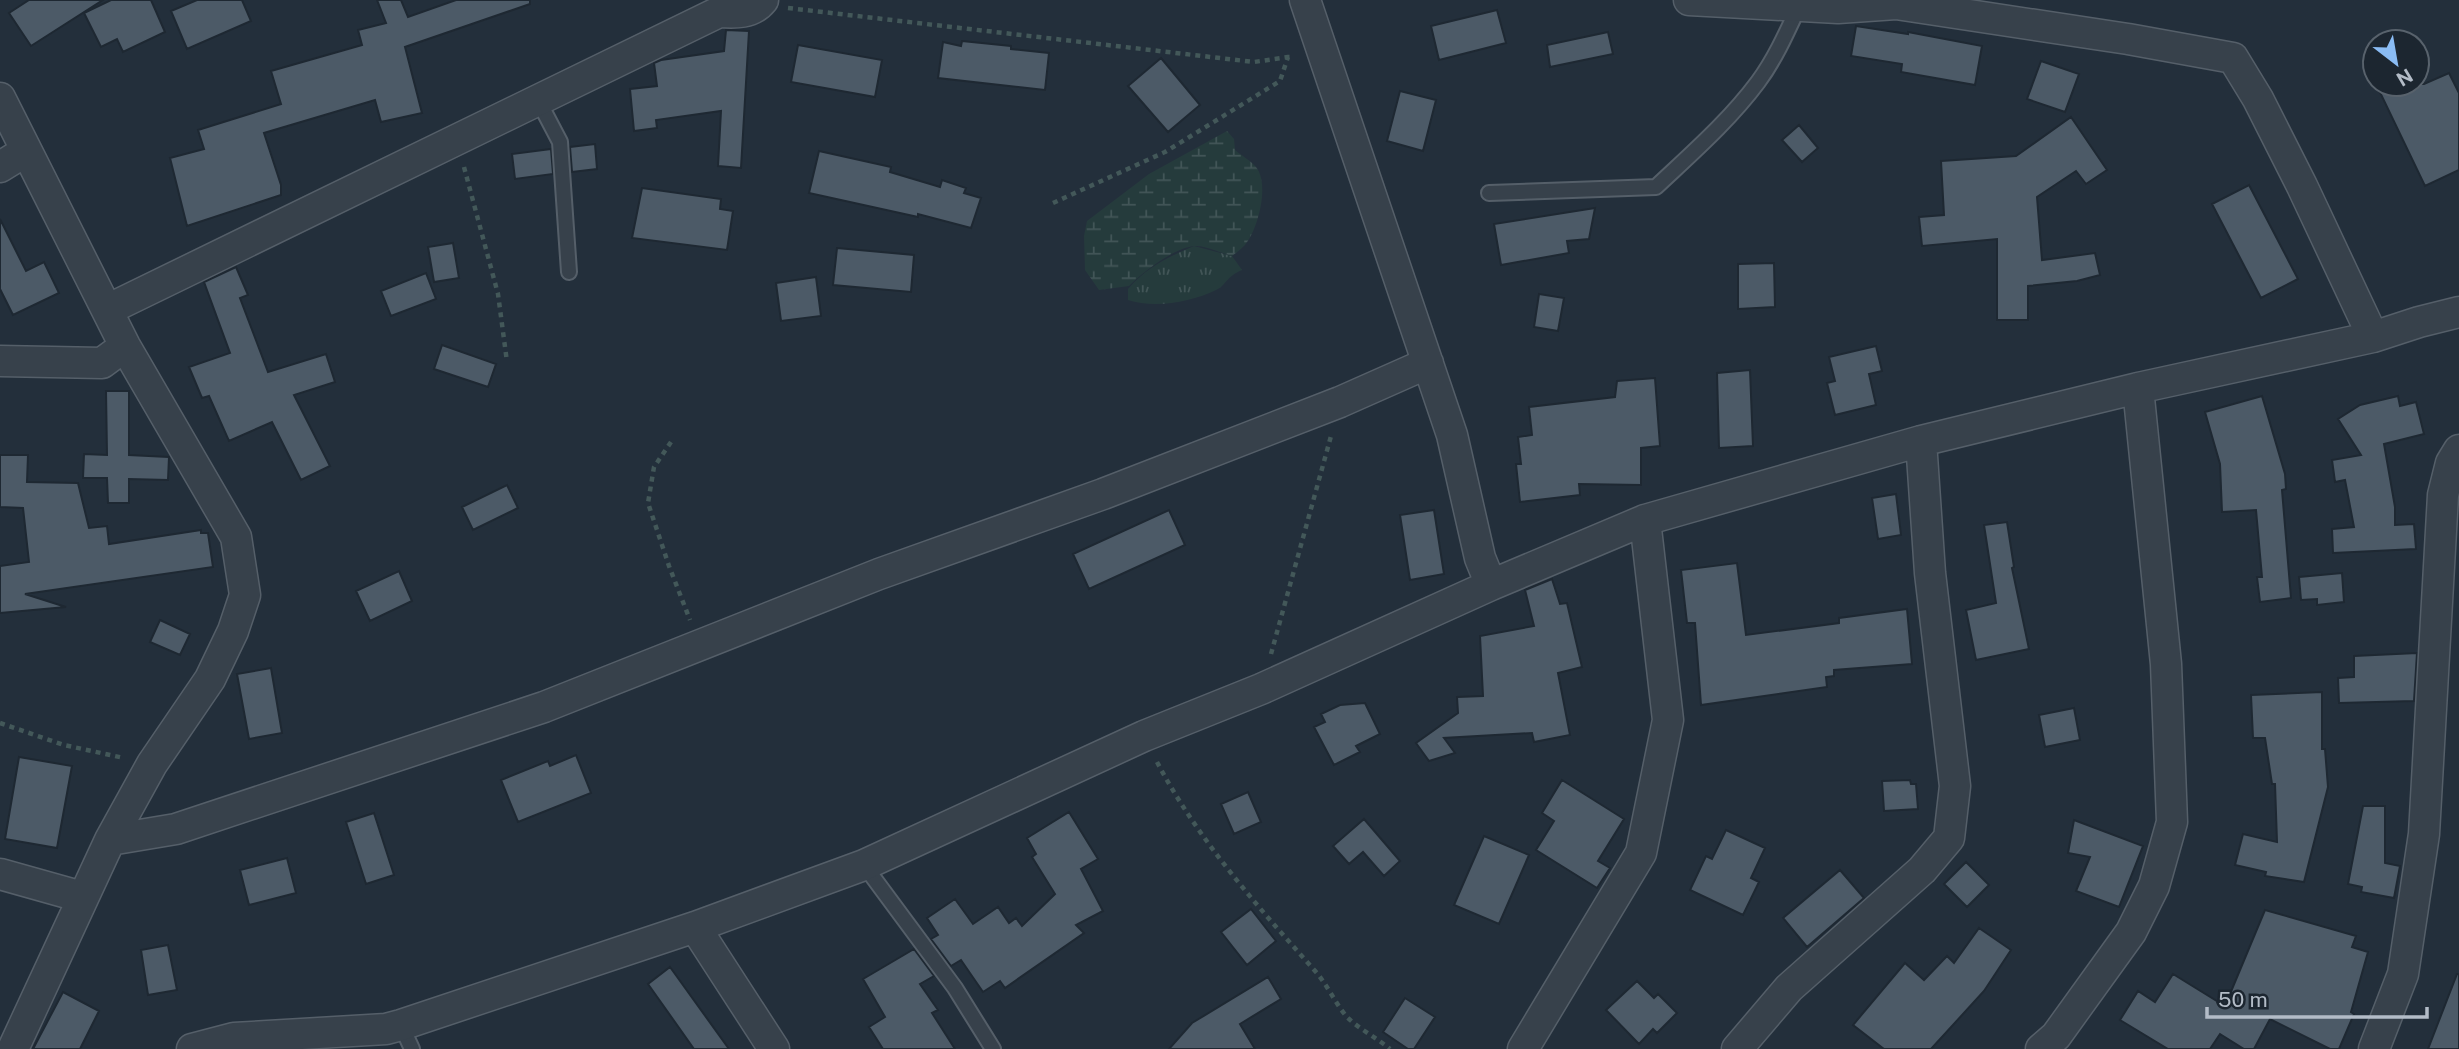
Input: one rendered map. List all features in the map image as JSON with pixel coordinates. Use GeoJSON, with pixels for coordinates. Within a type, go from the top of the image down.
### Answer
{"type":"FeatureCollection","features":[{"type":"Feature","properties":{"kind":"street"},"geometry":{"type":"LineString","coordinates":[[1305,0],[1452,435],[1480,558],[1491,585]]}},
{"type":"Feature","properties":{"kind":"street"},"geometry":{"type":"LineString","coordinates":[[1689,0],[1838,8],[1896,4],[1950,5],[2233,58],[2258,99],[2297,176],[2373,337]]}},
{"type":"Feature","properties":{"kind":"street"},"geometry":{"type":"LineString","coordinates":[[107,310],[719,12],[742,13],[761,2]]}},
{"type":"Feature","properties":{"kind":"street"},"geometry":{"type":"LineString","coordinates":[[0,98],[125,346],[236,537],[245,595],[233,631],[210,679],[152,764],[110,840],[13,1049]]}},
{"type":"Feature","properties":{"kind":"street"},"geometry":{"type":"LineString","coordinates":[[0,167],[26,151]]}},
{"type":"Feature","properties":{"kind":"street"},"geometry":{"type":"LineString","coordinates":[[192,1049],[234,1038],[386,1028],[406,1037],[864,865],[1144,736],[1261,688],[1491,585],[1645,520],[1921,441],[2138,388],[2373,337],[2459,313]]}},
{"type":"Feature","properties":{"kind":"street"},"geometry":{"type":"LineString","coordinates":[[0,361],[102,362],[125,346]]}},
{"type":"Feature","properties":{"kind":"street"},"geometry":{"type":"LineString","coordinates":[[110,840],[176,829],[544,707],[879,574],[1103,494],[1340,402],[1428,363]]}},
{"type":"Feature","properties":{"kind":"street"},"geometry":{"type":"LineString","coordinates":[[2041,1049],[2056,1036],[2131,932],[2154,886],[2172,822],[2166,664],[2138,388]]}},
{"type":"Feature","properties":{"kind":"street"},"geometry":{"type":"LineString","coordinates":[[1737,1049],[1788,988],[1922,870],[1949,838],[1955,786],[1930,573],[1921,441]]}},
{"type":"Feature","properties":{"kind":"street"},"geometry":{"type":"LineString","coordinates":[[2374,1049],[2403,974],[2424,834],[2443,495],[2451,463],[2459,450]]}},
{"type":"Feature","properties":{"kind":"street"},"geometry":{"type":"LineString","coordinates":[[1522,1049],[1640,853],[1668,720],[1645,520]]}},
{"type":"Feature","properties":{"kind":"street"},"geometry":{"type":"LineString","coordinates":[[0,874],[82,897]]}},
{"type":"Feature","properties":{"kind":"street"},"geometry":{"type":"LineString","coordinates":[[695,927],[774,1049]]}},
{"type":"Feature","properties":{"kind":"lane"},"geometry":{"type":"LineString","coordinates":[[1489,193],[1656,187],[1717,128],[1758,82],[1782,43],[1799,6]]}},
{"type":"Feature","properties":{"kind":"lane"},"geometry":{"type":"LineString","coordinates":[[538,100],[560,142],[569,272]]}},
{"type":"Feature","properties":{"kind":"lane"},"geometry":{"type":"LineString","coordinates":[[864,865],[955,988],[993,1049]]}},
{"type":"Feature","properties":{"kind":"path"},"geometry":{"type":"LineString","coordinates":[[761,2],[1254,62],[1323,52]]}},
{"type":"Feature","properties":{"kind":"path"},"geometry":{"type":"LineString","coordinates":[[1053,203],[1165,152],[1280,81],[1288,57]]}},
{"type":"Feature","properties":{"kind":"path"},"geometry":{"type":"LineString","coordinates":[[457,139],[498,294],[507,362]]}},
{"type":"Feature","properties":{"kind":"path"},"geometry":{"type":"LineString","coordinates":[[1261,688],[1340,402]]}},
{"type":"Feature","properties":{"kind":"path"},"geometry":{"type":"LineString","coordinates":[[671,442],[654,467],[648,503],[669,566],[700,643]]}},
{"type":"Feature","properties":{"kind":"path"},"geometry":{"type":"LineString","coordinates":[[0,723],[64,745],[152,764]]}},
{"type":"Feature","properties":{"kind":"path"},"geometry":{"type":"LineString","coordinates":[[1144,736],[1168,783],[1231,873],[1318,974],[1348,1017],[1390,1049]]}},
{"type":"Feature","properties":{"kind":"green space"},"geometry":{"type":"Polygon","coordinates":[[[1227,131],[1234,139],[1235,150],[1256,167],[1262,184],[1258,218],[1245,245],[1232,256],[1203,247],[1186,248],[1159,262],[1129,286],[1099,290],[1085,270],[1084,236],[1087,221],[1149,174],[1227,131]]]}},
{"type":"Feature","properties":{"kind":"green space"},"geometry":{"type":"Polygon","coordinates":[[[1194,246],[1232,256],[1242,270],[1232,275],[1220,288],[1196,298],[1161,304],[1128,300],[1128,289],[1150,269],[1194,246]]]}},
{"type":"Feature","properties":{"kind":"building"},"geometry":{"type":"Polygon","coordinates":[[[29,0],[103,0],[31,46],[9,13],[29,0]]]}},
{"type":"Feature","properties":{"kind":"building"},"geometry":{"type":"Polygon","coordinates":[[[111,0],[151,0],[165,32],[123,52],[117,39],[101,47],[84,13],[111,0]]]}},
{"type":"Feature","properties":{"kind":"building"},"geometry":{"type":"Polygon","coordinates":[[[197,0],[242,0],[251,21],[187,49],[171,11],[197,0]]]}},
{"type":"Feature","properties":{"kind":"building"},"geometry":{"type":"Polygon","coordinates":[[[377,0],[401,0],[408,17],[456,0],[530,0],[530,4],[405,47],[422,113],[381,122],[375,100],[264,133],[281,185],[281,195],[187,226],[170,158],[204,149],[198,130],[281,104],[271,71],[362,45],[358,30],[386,23],[377,0]]]}},
{"type":"Feature","properties":{"kind":"building"},"geometry":{"type":"Polygon","coordinates":[[[1497,10],[1506,43],[1439,60],[1431,26],[1497,10]]]}},
{"type":"Feature","properties":{"kind":"building"},"geometry":{"type":"Polygon","coordinates":[[[1856,26],[1908,32],[1982,46],[1975,85],[1901,72],[1902,64],[1851,56],[1856,26]]]}},
{"type":"Feature","properties":{"kind":"building"},"geometry":{"type":"Polygon","coordinates":[[[726,30],[749,31],[741,168],[718,166],[721,111],[656,120],[657,128],[634,131],[630,89],[657,86],[654,63],[661,60],[724,51],[726,30]]]}},
{"type":"Feature","properties":{"kind":"building"},"geometry":{"type":"Polygon","coordinates":[[[1608,32],[1613,54],[1550,67],[1547,45],[1608,32]]]}},
{"type":"Feature","properties":{"kind":"building"},"geometry":{"type":"Polygon","coordinates":[[[962,41],[1049,53],[1045,90],[938,78],[943,42],[961,46],[962,41]]]}},
{"type":"Feature","properties":{"kind":"building"},"geometry":{"type":"Polygon","coordinates":[[[798,45],[882,60],[875,97],[791,82],[798,45]]]}},
{"type":"Feature","properties":{"kind":"building"},"geometry":{"type":"Polygon","coordinates":[[[1161,58],[1200,105],[1168,132],[1128,86],[1161,58]]]}},
{"type":"Feature","properties":{"kind":"building"},"geometry":{"type":"Polygon","coordinates":[[[2041,61],[2079,74],[2065,112],[2027,99],[2041,61]]]}},
{"type":"Feature","properties":{"kind":"building"},"geometry":{"type":"Polygon","coordinates":[[[2449,73],[2459,93],[2459,170],[2425,186],[2383,98],[2431,98],[2431,81],[2449,73]]]}},
{"type":"Feature","properties":{"kind":"building"},"geometry":{"type":"Polygon","coordinates":[[[1400,91],[1436,100],[1423,151],[1387,141],[1400,91]]]}},
{"type":"Feature","properties":{"kind":"building"},"geometry":{"type":"Polygon","coordinates":[[[2071,117],[2107,170],[2086,184],[2076,171],[2037,197],[2042,260],[2095,253],[2100,275],[2077,281],[2028,286],[2028,320],[1997,320],[1997,239],[1922,246],[1919,217],[1944,215],[1941,161],[2016,156],[2071,117]]]}},
{"type":"Feature","properties":{"kind":"building"},"geometry":{"type":"Polygon","coordinates":[[[1799,125],[1818,148],[1802,162],[1782,140],[1799,125]]]}},
{"type":"Feature","properties":{"kind":"building"},"geometry":{"type":"Polygon","coordinates":[[[595,144],[597,169],[572,172],[570,147],[595,144]]]}},
{"type":"Feature","properties":{"kind":"building"},"geometry":{"type":"Polygon","coordinates":[[[551,149],[553,174],[515,179],[512,154],[551,149]]]}},
{"type":"Feature","properties":{"kind":"building"},"geometry":{"type":"Polygon","coordinates":[[[819,151],[891,167],[890,172],[940,187],[942,180],[966,188],[964,193],[981,198],[971,228],[918,214],[918,217],[809,193],[819,151]]]}},
{"type":"Feature","properties":{"kind":"building"},"geometry":{"type":"Polygon","coordinates":[[[2249,185],[2298,279],[2261,298],[2212,204],[2249,185]]]}},
{"type":"Feature","properties":{"kind":"building"},"geometry":{"type":"Polygon","coordinates":[[[642,188],[721,199],[720,209],[733,211],[727,250],[632,238],[642,188]]]}},
{"type":"Feature","properties":{"kind":"building"},"geometry":{"type":"Polygon","coordinates":[[[1595,208],[1589,239],[1567,241],[1569,253],[1501,265],[1494,224],[1595,208]]]}},
{"type":"Feature","properties":{"kind":"building"},"geometry":{"type":"Polygon","coordinates":[[[0,219],[26,271],[44,262],[59,293],[13,315],[0,289],[0,219]]]}},
{"type":"Feature","properties":{"kind":"building"},"geometry":{"type":"Polygon","coordinates":[[[453,243],[459,278],[434,282],[428,247],[453,243]]]}},
{"type":"Feature","properties":{"kind":"building"},"geometry":{"type":"Polygon","coordinates":[[[837,248],[914,255],[911,292],[833,285],[837,248]]]}},
{"type":"Feature","properties":{"kind":"building"},"geometry":{"type":"Polygon","coordinates":[[[1774,263],[1775,307],[1738,309],[1738,264],[1774,263]]]}},
{"type":"Feature","properties":{"kind":"building"},"geometry":{"type":"Polygon","coordinates":[[[236,267],[248,295],[240,298],[268,372],[326,354],[335,382],[294,395],[330,466],[301,480],[272,422],[229,441],[209,396],[202,398],[189,367],[230,353],[204,282],[236,267]]]}},
{"type":"Feature","properties":{"kind":"building"},"geometry":{"type":"Polygon","coordinates":[[[426,273],[436,299],[391,316],[381,291],[426,273]]]}},
{"type":"Feature","properties":{"kind":"building"},"geometry":{"type":"Polygon","coordinates":[[[816,277],[821,316],[781,321],[776,283],[816,277]]]}},
{"type":"Feature","properties":{"kind":"building"},"geometry":{"type":"Polygon","coordinates":[[[1539,294],[1564,298],[1558,331],[1534,327],[1539,294]]]}},
{"type":"Feature","properties":{"kind":"building"},"geometry":{"type":"Polygon","coordinates":[[[442,345],[496,364],[488,387],[434,369],[442,345]]]}},
{"type":"Feature","properties":{"kind":"building"},"geometry":{"type":"Polygon","coordinates":[[[1876,346],[1882,371],[1869,374],[1876,405],[1835,415],[1827,383],[1835,381],[1829,357],[1876,346]]]}},
{"type":"Feature","properties":{"kind":"building"},"geometry":{"type":"Polygon","coordinates":[[[1750,370],[1753,446],[1719,448],[1717,373],[1750,370]]]}},
{"type":"Feature","properties":{"kind":"building"},"geometry":{"type":"Polygon","coordinates":[[[1655,378],[1660,446],[1641,448],[1641,485],[1579,484],[1580,495],[1520,502],[1516,464],[1521,464],[1518,437],[1532,435],[1529,407],[1615,397],[1617,381],[1655,378]]]}},
{"type":"Feature","properties":{"kind":"building"},"geometry":{"type":"Polygon","coordinates":[[[106,391],[129,391],[129,455],[169,457],[168,480],[129,479],[129,503],[108,503],[107,478],[83,478],[84,454],[107,455],[106,391]]]}},
{"type":"Feature","properties":{"kind":"building"},"geometry":{"type":"Polygon","coordinates":[[[2262,396],[2285,474],[2286,489],[2282,490],[2291,598],[2260,602],[2257,577],[2262,577],[2256,510],[2222,512],[2220,464],[2205,412],[2262,396]]]}},
{"type":"Feature","properties":{"kind":"building"},"geometry":{"type":"Polygon","coordinates":[[[2398,396],[2400,406],[2416,402],[2424,434],[2384,444],[2395,507],[2395,525],[2414,524],[2416,549],[2333,553],[2332,529],[2354,527],[2345,480],[2335,482],[2332,460],[2361,455],[2338,419],[2360,405],[2398,396]]]}},
{"type":"Feature","properties":{"kind":"building"},"geometry":{"type":"Polygon","coordinates":[[[0,455],[28,455],[27,482],[78,483],[89,528],[107,526],[109,544],[201,530],[201,533],[208,533],[213,567],[25,594],[66,607],[0,613],[0,566],[29,562],[23,508],[0,507],[0,455]]]}},
{"type":"Feature","properties":{"kind":"building"},"geometry":{"type":"Polygon","coordinates":[[[507,485],[518,508],[473,530],[462,507],[507,485]]]}},
{"type":"Feature","properties":{"kind":"building"},"geometry":{"type":"Polygon","coordinates":[[[1896,494],[1901,535],[1878,539],[1872,498],[1896,494]]]}},
{"type":"Feature","properties":{"kind":"building"},"geometry":{"type":"Polygon","coordinates":[[[1169,510],[1185,545],[1089,589],[1073,554],[1169,510]]]}},
{"type":"Feature","properties":{"kind":"building"},"geometry":{"type":"Polygon","coordinates":[[[1434,510],[1444,574],[1410,580],[1400,515],[1434,510]]]}},
{"type":"Feature","properties":{"kind":"building"},"geometry":{"type":"Polygon","coordinates":[[[2007,522],[2012,568],[2029,649],[1976,660],[1966,610],[1996,603],[1984,525],[2007,522]]]}},
{"type":"Feature","properties":{"kind":"building"},"geometry":{"type":"Polygon","coordinates":[[[1737,563],[1746,635],[1839,623],[1839,618],[1907,609],[1912,664],[1834,670],[1834,676],[1826,677],[1827,687],[1701,705],[1695,623],[1687,623],[1681,570],[1737,563]]]}},
{"type":"Feature","properties":{"kind":"building"},"geometry":{"type":"Polygon","coordinates":[[[399,571],[412,601],[370,621],[356,591],[399,571]]]}},
{"type":"Feature","properties":{"kind":"building"},"geometry":{"type":"Polygon","coordinates":[[[2342,573],[2344,602],[2317,605],[2317,599],[2301,600],[2299,577],[2342,573]]]}},
{"type":"Feature","properties":{"kind":"building"},"geometry":{"type":"Polygon","coordinates":[[[1552,579],[1560,604],[1567,603],[1582,667],[1558,673],[1570,735],[1534,742],[1532,733],[1444,738],[1455,753],[1429,761],[1416,743],[1458,713],[1457,697],[1483,696],[1480,636],[1534,626],[1525,590],[1552,579]]]}},
{"type":"Feature","properties":{"kind":"building"},"geometry":{"type":"Polygon","coordinates":[[[160,620],[190,634],[180,655],[150,642],[160,620]]]}},
{"type":"Feature","properties":{"kind":"building"},"geometry":{"type":"Polygon","coordinates":[[[2417,653],[2414,701],[2339,703],[2338,678],[2354,677],[2354,656],[2417,653]]]}},
{"type":"Feature","properties":{"kind":"building"},"geometry":{"type":"Polygon","coordinates":[[[271,668],[282,733],[249,739],[237,674],[271,668]]]}},
{"type":"Feature","properties":{"kind":"building"},"geometry":{"type":"Polygon","coordinates":[[[2322,692],[2322,749],[2325,749],[2328,787],[2304,882],[2265,876],[2266,872],[2235,865],[2243,834],[2277,842],[2275,784],[2272,784],[2265,738],[2253,738],[2251,695],[2322,692]]]}},
{"type":"Feature","properties":{"kind":"building"},"geometry":{"type":"Polygon","coordinates":[[[1365,703],[1380,734],[1356,746],[1360,752],[1334,765],[1314,727],[1325,722],[1321,714],[1340,705],[1365,703]]]}},
{"type":"Feature","properties":{"kind":"building"},"geometry":{"type":"Polygon","coordinates":[[[2074,708],[2080,740],[2045,747],[2039,715],[2074,708]]]}},
{"type":"Feature","properties":{"kind":"building"},"geometry":{"type":"Polygon","coordinates":[[[576,755],[591,793],[518,822],[501,780],[548,761],[550,766],[576,755]]]}},
{"type":"Feature","properties":{"kind":"building"},"geometry":{"type":"Polygon","coordinates":[[[19,757],[72,766],[57,848],[5,839],[19,757]]]}},
{"type":"Feature","properties":{"kind":"building"},"geometry":{"type":"Polygon","coordinates":[[[1562,780],[1624,819],[1598,861],[1610,868],[1597,888],[1536,850],[1554,821],[1542,813],[1562,780]]]}},
{"type":"Feature","properties":{"kind":"building"},"geometry":{"type":"Polygon","coordinates":[[[1910,780],[1911,784],[1916,784],[1918,809],[1884,811],[1882,781],[1910,780]]]}},
{"type":"Feature","properties":{"kind":"building"},"geometry":{"type":"Polygon","coordinates":[[[1248,792],[1261,822],[1234,834],[1221,804],[1248,792]]]}},
{"type":"Feature","properties":{"kind":"building"},"geometry":{"type":"Polygon","coordinates":[[[2363,806],[2385,806],[2385,863],[2400,866],[2394,898],[2361,892],[2362,887],[2348,884],[2363,806]]]}},
{"type":"Feature","properties":{"kind":"building"},"geometry":{"type":"Polygon","coordinates":[[[1069,812],[1098,859],[1081,869],[1103,911],[1076,925],[1084,933],[1005,988],[1000,981],[983,992],[961,960],[951,966],[931,939],[938,935],[927,918],[955,899],[973,924],[998,907],[1009,923],[1016,918],[1022,926],[1055,894],[1032,857],[1036,854],[1027,838],[1069,812]]]}},
{"type":"Feature","properties":{"kind":"building"},"geometry":{"type":"Polygon","coordinates":[[[374,813],[394,875],[366,884],[346,822],[374,813]]]}},
{"type":"Feature","properties":{"kind":"building"},"geometry":{"type":"Polygon","coordinates":[[[1364,819],[1400,861],[1384,876],[1363,852],[1349,864],[1333,846],[1364,819]]]}},
{"type":"Feature","properties":{"kind":"building"},"geometry":{"type":"Polygon","coordinates":[[[2074,820],[2143,846],[2119,907],[2076,891],[2090,857],[2068,853],[2074,820]]]}},
{"type":"Feature","properties":{"kind":"building"},"geometry":{"type":"Polygon","coordinates":[[[1726,830],[1765,848],[1751,878],[1759,882],[1743,915],[1690,890],[1706,856],[1712,859],[1726,830]]]}},
{"type":"Feature","properties":{"kind":"building"},"geometry":{"type":"Polygon","coordinates":[[[1484,836],[1529,855],[1499,924],[1454,905],[1484,836]]]}},
{"type":"Feature","properties":{"kind":"building"},"geometry":{"type":"Polygon","coordinates":[[[287,858],[296,893],[249,905],[240,870],[287,858]]]}},
{"type":"Feature","properties":{"kind":"building"},"geometry":{"type":"Polygon","coordinates":[[[1966,862],[1989,885],[1967,907],[1944,884],[1966,862]]]}},
{"type":"Feature","properties":{"kind":"building"},"geometry":{"type":"Polygon","coordinates":[[[1840,870],[1864,898],[1807,947],[1783,918],[1840,870]]]}},
{"type":"Feature","properties":{"kind":"building"},"geometry":{"type":"Polygon","coordinates":[[[1251,909],[1276,941],[1247,965],[1221,932],[1251,909]]]}},
{"type":"Feature","properties":{"kind":"building"},"geometry":{"type":"Polygon","coordinates":[[[2265,910],[2356,936],[2352,947],[2368,952],[2351,1012],[2354,1014],[2339,1049],[2330,1049],[2270,1019],[2254,1049],[2244,1049],[2220,1034],[2210,1049],[2168,1049],[2120,1020],[2138,991],[2155,1002],[2173,974],[2225,1006],[2265,910]]]}},
{"type":"Feature","properties":{"kind":"building"},"geometry":{"type":"Polygon","coordinates":[[[1979,928],[2011,950],[1984,991],[1931,1049],[1884,1049],[1853,1025],[1905,963],[1924,980],[1947,956],[1954,963],[1979,928]]]}},
{"type":"Feature","properties":{"kind":"building"},"geometry":{"type":"Polygon","coordinates":[[[168,945],[177,990],[148,995],[141,950],[168,945]]]}},
{"type":"Feature","properties":{"kind":"building"},"geometry":{"type":"Polygon","coordinates":[[[914,949],[934,976],[920,984],[938,1010],[932,1013],[955,1049],[883,1049],[869,1027],[885,1017],[863,979],[914,949]]]}},
{"type":"Feature","properties":{"kind":"building"},"geometry":{"type":"Polygon","coordinates":[[[670,967],[729,1049],[694,1049],[648,984],[670,967]]]}},
{"type":"Feature","properties":{"kind":"building"},"geometry":{"type":"Polygon","coordinates":[[[2457,974],[2459,1049],[2428,1049],[2457,974]]]}},
{"type":"Feature","properties":{"kind":"building"},"geometry":{"type":"Polygon","coordinates":[[[1268,977],[1281,999],[1240,1024],[1255,1049],[1169,1049],[1192,1023],[1268,977]]]}},
{"type":"Feature","properties":{"kind":"building"},"geometry":{"type":"Polygon","coordinates":[[[1637,981],[1654,998],[1658,994],[1677,1013],[1657,1033],[1653,1029],[1639,1044],[1606,1010],[1637,981]]]}},
{"type":"Feature","properties":{"kind":"building"},"geometry":{"type":"Polygon","coordinates":[[[63,992],[99,1011],[80,1049],[33,1049],[63,992]]]}},
{"type":"Feature","properties":{"kind":"building"},"geometry":{"type":"Polygon","coordinates":[[[1405,998],[1435,1017],[1414,1049],[1408,1049],[1383,1032],[1405,998]]]}}]}
